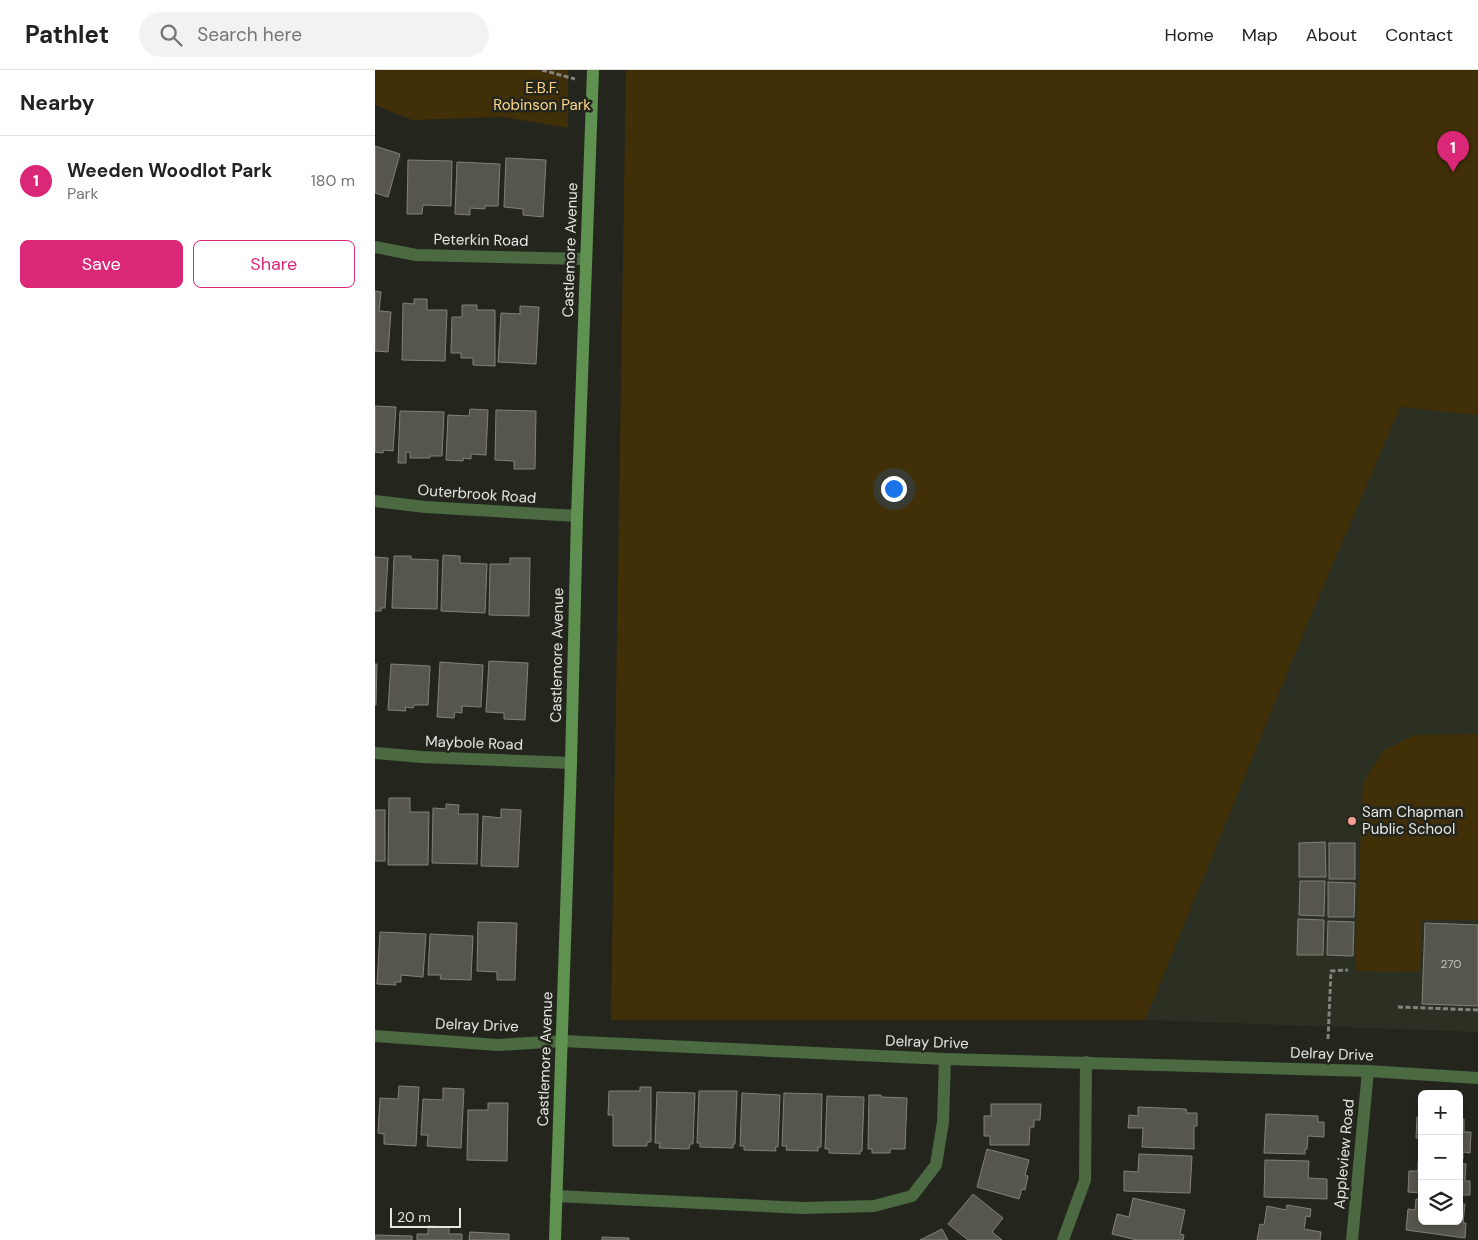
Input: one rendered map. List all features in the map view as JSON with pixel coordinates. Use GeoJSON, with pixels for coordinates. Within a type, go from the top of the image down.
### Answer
{"type":"FeatureCollection","features":[{"type":"Feature","properties":{"kind":"street","name":"Castlemore Avenue"},"geometry":{"type":"LineString","coordinates":[[555,1240],[571,763],[577,516],[593,70]]}},
{"type":"Feature","properties":{"kind":"street","name":"Peterkin Road"},"geometry":{"type":"LineString","coordinates":[[375,247],[416,255],[587,260]]}},
{"type":"Feature","properties":{"kind":"street","name":"Outerbrook Road"},"geometry":{"type":"LineString","coordinates":[[375,501],[425,507],[577,516]]}},
{"type":"Feature","properties":{"kind":"street","name":"Maybole Road"},"geometry":{"type":"LineString","coordinates":[[375,754],[571,763]]}},
{"type":"Feature","properties":{"kind":"street","name":"Delray Drive"},"geometry":{"type":"LineString","coordinates":[[375,1036],[497,1045],[562,1041],[945,1059],[1368,1071],[1478,1078]]}},
{"type":"Feature","properties":{"kind":"street"},"geometry":{"type":"LineString","coordinates":[[555,1196],[803,1208],[875,1206],[912,1196],[936,1165],[943,1122],[945,1059]]}},
{"type":"Feature","properties":{"kind":"street"},"geometry":{"type":"LineString","coordinates":[[1063,1240],[1085,1180],[1086,1062]]}},
{"type":"Feature","properties":{"kind":"street","name":"Appleview Road"},"geometry":{"type":"LineString","coordinates":[[1352,1240],[1368,1071]]}},
{"type":"Feature","properties":{"kind":"path"},"geometry":{"type":"LineString","coordinates":[[542,70],[576,79]]}},
{"type":"Feature","properties":{"kind":"path"},"geometry":{"type":"LineString","coordinates":[[1329,1039],[1331,971],[1348,970]]}},
{"type":"Feature","properties":{"kind":"path"},"geometry":{"type":"LineString","coordinates":[[1398,1007],[1478,1010]]}},
{"type":"Feature","properties":{"kind":"shaded area","name":"Sam Chapman Public School"},"geometry":{"type":"Polygon","coordinates":[[[1400,407],[1478,415],[1478,1032],[1145,1020],[1308,622],[1400,407]]]}},
{"type":"Feature","properties":{"kind":"green space","name":"E.B.F. Robinson Park"},"geometry":{"type":"Polygon","coordinates":[[[375,70],[568,70],[568,128],[503,117],[412,120],[375,105],[375,70]]]}},
{"type":"Feature","properties":{"kind":"green space"},"geometry":{"type":"Polygon","coordinates":[[[626,70],[1478,70],[1478,415],[1400,407],[1308,622],[1145,1020],[611,1020],[626,70]]]}},
{"type":"Feature","properties":{"kind":"green space"},"geometry":{"type":"Polygon","coordinates":[[[1478,734],[1478,920],[1422,920],[1420,972],[1355,971],[1363,783],[1383,751],[1414,735],[1478,734]]]}},
{"type":"Feature","properties":{"kind":"building"},"geometry":{"type":"Polygon","coordinates":[[[375,146],[400,154],[388,197],[375,193],[375,146]]]}},
{"type":"Feature","properties":{"kind":"building"},"geometry":{"type":"Polygon","coordinates":[[[506,158],[546,160],[543,217],[523,215],[523,209],[504,207],[506,158]]]}},
{"type":"Feature","properties":{"kind":"building"},"geometry":{"type":"Polygon","coordinates":[[[408,160],[452,161],[451,206],[423,205],[422,214],[407,214],[408,160]]]}},
{"type":"Feature","properties":{"kind":"building"},"geometry":{"type":"Polygon","coordinates":[[[457,162],[500,164],[498,206],[485,206],[485,209],[470,208],[470,215],[455,214],[457,162]]]}},
{"type":"Feature","properties":{"kind":"building"},"geometry":{"type":"Polygon","coordinates":[[[375,291],[381,292],[379,311],[391,312],[388,352],[375,351],[375,291]]]}},
{"type":"Feature","properties":{"kind":"building"},"geometry":{"type":"Polygon","coordinates":[[[414,299],[427,299],[427,310],[447,310],[445,361],[402,360],[403,303],[414,304],[414,299]]]}},
{"type":"Feature","properties":{"kind":"building"},"geometry":{"type":"Polygon","coordinates":[[[462,305],[477,305],[477,310],[495,310],[495,366],[473,365],[473,358],[461,358],[461,353],[451,353],[452,317],[462,317],[462,305]]]}},
{"type":"Feature","properties":{"kind":"building"},"geometry":{"type":"Polygon","coordinates":[[[520,306],[539,307],[536,364],[498,362],[501,313],[520,314],[520,306]]]}},
{"type":"Feature","properties":{"kind":"building"},"geometry":{"type":"Polygon","coordinates":[[[375,406],[396,407],[393,451],[383,450],[383,453],[375,452],[375,406]]]}},
{"type":"Feature","properties":{"kind":"building"},"geometry":{"type":"Polygon","coordinates":[[[470,409],[488,410],[486,455],[471,454],[471,459],[463,458],[463,461],[446,460],[448,415],[469,416],[470,409]]]}},
{"type":"Feature","properties":{"kind":"building"},"geometry":{"type":"Polygon","coordinates":[[[496,410],[536,411],[535,469],[514,469],[514,461],[495,460],[496,410]]]}},
{"type":"Feature","properties":{"kind":"building"},"geometry":{"type":"Polygon","coordinates":[[[400,411],[444,412],[442,456],[410,458],[410,452],[406,452],[406,463],[398,463],[400,411]]]}},
{"type":"Feature","properties":{"kind":"building"},"geometry":{"type":"Polygon","coordinates":[[[443,555],[460,556],[460,563],[487,564],[485,613],[441,611],[443,555]]]}},
{"type":"Feature","properties":{"kind":"building"},"geometry":{"type":"Polygon","coordinates":[[[394,556],[411,556],[411,559],[438,560],[437,609],[392,608],[394,556]]]}},
{"type":"Feature","properties":{"kind":"building"},"geometry":{"type":"Polygon","coordinates":[[[375,557],[388,558],[385,608],[381,608],[381,611],[375,611],[375,557]]]}},
{"type":"Feature","properties":{"kind":"building"},"geometry":{"type":"Polygon","coordinates":[[[510,558],[530,558],[529,616],[489,615],[490,564],[510,564],[510,558]]]}},
{"type":"Feature","properties":{"kind":"building"},"geometry":{"type":"Polygon","coordinates":[[[489,661],[528,663],[525,720],[504,719],[504,713],[486,712],[489,661]]]}},
{"type":"Feature","properties":{"kind":"building"},"geometry":{"type":"Polygon","coordinates":[[[440,662],[483,665],[481,707],[462,706],[462,713],[455,712],[454,718],[437,717],[440,662]]]}},
{"type":"Feature","properties":{"kind":"building"},"geometry":{"type":"Polygon","coordinates":[[[375,664],[377,664],[376,705],[375,705],[375,664]]]}},
{"type":"Feature","properties":{"kind":"building"},"geometry":{"type":"Polygon","coordinates":[[[391,664],[430,666],[428,705],[414,705],[413,708],[405,707],[406,711],[388,710],[391,664]]]}},
{"type":"Feature","properties":{"kind":"building"},"geometry":{"type":"Polygon","coordinates":[[[389,798],[410,798],[410,812],[429,812],[428,865],[388,865],[389,798]]]}},
{"type":"Feature","properties":{"kind":"building"},"geometry":{"type":"Polygon","coordinates":[[[446,804],[459,805],[458,814],[478,814],[477,864],[432,863],[433,808],[446,809],[446,804]]]}},
{"type":"Feature","properties":{"kind":"building"},"geometry":{"type":"Polygon","coordinates":[[[501,809],[521,810],[518,867],[481,866],[483,816],[501,818],[501,809]]]}},
{"type":"Feature","properties":{"kind":"building"},"geometry":{"type":"Polygon","coordinates":[[[375,810],[385,810],[385,861],[375,861],[375,810]]]}},
{"type":"Feature","properties":{"kind":"building"},"geometry":{"type":"Polygon","coordinates":[[[1325,842],[1326,877],[1299,877],[1299,843],[1325,842]]]}},
{"type":"Feature","properties":{"kind":"building"},"geometry":{"type":"Polygon","coordinates":[[[1329,843],[1355,843],[1355,879],[1329,879],[1329,843]]]}},
{"type":"Feature","properties":{"kind":"building"},"geometry":{"type":"Polygon","coordinates":[[[1300,881],[1325,881],[1324,916],[1299,915],[1300,881]]]}},
{"type":"Feature","properties":{"kind":"building"},"geometry":{"type":"Polygon","coordinates":[[[1328,882],[1355,883],[1354,917],[1328,917],[1328,882]]]}},
{"type":"Feature","properties":{"kind":"building"},"geometry":{"type":"Polygon","coordinates":[[[1298,919],[1324,920],[1323,955],[1297,955],[1298,919]]]}},
{"type":"Feature","properties":{"kind":"building"},"geometry":{"type":"Polygon","coordinates":[[[1328,921],[1354,922],[1353,956],[1327,955],[1328,921]]]}},
{"type":"Feature","properties":{"kind":"building"},"geometry":{"type":"Polygon","coordinates":[[[478,922],[517,923],[515,980],[497,980],[497,972],[477,971],[478,922]]]}},
{"type":"Feature","properties":{"kind":"building"},"geometry":{"type":"Polygon","coordinates":[[[1425,923],[1478,925],[1478,1006],[1422,1004],[1425,923]]]}},
{"type":"Feature","properties":{"kind":"building"},"geometry":{"type":"Polygon","coordinates":[[[380,932],[426,934],[423,977],[401,975],[401,982],[395,982],[396,985],[377,984],[380,932]]]}},
{"type":"Feature","properties":{"kind":"building"},"geometry":{"type":"Polygon","coordinates":[[[430,934],[473,936],[471,980],[440,979],[441,975],[428,975],[430,934]]]}},
{"type":"Feature","properties":{"kind":"building"},"geometry":{"type":"Polygon","coordinates":[[[399,1086],[419,1087],[416,1146],[384,1144],[384,1134],[378,1133],[380,1098],[398,1099],[399,1086]]]}},
{"type":"Feature","properties":{"kind":"building"},"geometry":{"type":"Polygon","coordinates":[[[640,1087],[651,1087],[651,1142],[647,1142],[647,1146],[613,1146],[613,1115],[608,1115],[609,1091],[640,1091],[640,1087]]]}},
{"type":"Feature","properties":{"kind":"building"},"geometry":{"type":"Polygon","coordinates":[[[443,1088],[464,1089],[461,1148],[427,1146],[428,1135],[421,1135],[423,1099],[443,1100],[443,1088]]]}},
{"type":"Feature","properties":{"kind":"building"},"geometry":{"type":"Polygon","coordinates":[[[699,1091],[737,1091],[735,1144],[733,1144],[733,1148],[700,1147],[700,1143],[697,1143],[699,1091]]]}},
{"type":"Feature","properties":{"kind":"building"},"geometry":{"type":"Polygon","coordinates":[[[657,1092],[695,1093],[693,1144],[690,1144],[689,1149],[659,1148],[660,1143],[655,1143],[657,1092]]]}},
{"type":"Feature","properties":{"kind":"building"},"geometry":{"type":"Polygon","coordinates":[[[742,1093],[780,1095],[778,1147],[775,1147],[776,1151],[744,1150],[744,1146],[740,1146],[742,1093]]]}},
{"type":"Feature","properties":{"kind":"building"},"geometry":{"type":"Polygon","coordinates":[[[784,1093],[822,1094],[821,1147],[818,1147],[818,1151],[786,1150],[787,1146],[782,1146],[784,1093]]]}},
{"type":"Feature","properties":{"kind":"building"},"geometry":{"type":"Polygon","coordinates":[[[869,1095],[907,1098],[905,1149],[890,1149],[890,1153],[872,1153],[872,1149],[868,1149],[869,1095]]]}},
{"type":"Feature","properties":{"kind":"building"},"geometry":{"type":"Polygon","coordinates":[[[827,1096],[864,1097],[862,1151],[860,1151],[860,1154],[829,1153],[829,1149],[825,1149],[827,1096]]]}},
{"type":"Feature","properties":{"kind":"building"},"geometry":{"type":"Polygon","coordinates":[[[488,1103],[508,1103],[507,1161],[467,1160],[468,1110],[488,1110],[488,1103]]]}},
{"type":"Feature","properties":{"kind":"building"},"geometry":{"type":"Polygon","coordinates":[[[991,1104],[1041,1104],[1040,1120],[1034,1120],[1034,1127],[1030,1127],[1029,1145],[990,1145],[990,1136],[984,1136],[984,1116],[991,1116],[991,1104]]]}},
{"type":"Feature","properties":{"kind":"building"},"geometry":{"type":"Polygon","coordinates":[[[1138,1107],[1186,1109],[1187,1113],[1197,1113],[1197,1126],[1194,1126],[1194,1149],[1142,1147],[1143,1128],[1128,1128],[1129,1115],[1138,1116],[1138,1107]]]}},
{"type":"Feature","properties":{"kind":"building"},"geometry":{"type":"Polygon","coordinates":[[[1266,1114],[1318,1116],[1318,1122],[1324,1122],[1324,1137],[1308,1136],[1305,1154],[1264,1153],[1266,1114]]]}},
{"type":"Feature","properties":{"kind":"building"},"geometry":{"type":"Polygon","coordinates":[[[1417,1117],[1418,1117],[1418,1138],[1416,1138],[1417,1117]]]}},
{"type":"Feature","properties":{"kind":"building"},"geometry":{"type":"Polygon","coordinates":[[[1463,1119],[1464,1132],[1471,1132],[1470,1153],[1463,1152],[1463,1119]]]}},
{"type":"Feature","properties":{"kind":"building"},"geometry":{"type":"Polygon","coordinates":[[[987,1149],[1029,1160],[1025,1175],[1028,1176],[1025,1190],[1022,1189],[1019,1199],[977,1187],[987,1149]]]}},
{"type":"Feature","properties":{"kind":"building"},"geometry":{"type":"Polygon","coordinates":[[[1139,1154],[1192,1156],[1190,1193],[1124,1191],[1124,1171],[1138,1172],[1139,1154]]]}},
{"type":"Feature","properties":{"kind":"building"},"geometry":{"type":"Polygon","coordinates":[[[1265,1160],[1309,1161],[1308,1178],[1327,1179],[1327,1199],[1264,1197],[1265,1160]]]}},
{"type":"Feature","properties":{"kind":"building"},"geometry":{"type":"Polygon","coordinates":[[[1463,1164],[1466,1164],[1465,1181],[1470,1181],[1470,1195],[1463,1195],[1463,1164]]]}},
{"type":"Feature","properties":{"kind":"building"},"geometry":{"type":"Polygon","coordinates":[[[1409,1171],[1418,1171],[1418,1193],[1408,1192],[1409,1171]]]}},
{"type":"Feature","properties":{"kind":"building"},"geometry":{"type":"Polygon","coordinates":[[[973,1194],[1003,1218],[992,1232],[1002,1240],[968,1240],[948,1224],[973,1194]]]}},
{"type":"Feature","properties":{"kind":"building"},"geometry":{"type":"Polygon","coordinates":[[[1133,1198],[1185,1210],[1180,1234],[1184,1235],[1183,1240],[1137,1240],[1112,1234],[1117,1214],[1129,1217],[1133,1198]]]}},
{"type":"Feature","properties":{"kind":"building"},"geometry":{"type":"Polygon","coordinates":[[[1416,1199],[1418,1199],[1418,1225],[1463,1225],[1463,1223],[1466,1223],[1465,1238],[1406,1230],[1408,1209],[1415,1210],[1416,1199]]]}},
{"type":"Feature","properties":{"kind":"building"},"geometry":{"type":"Polygon","coordinates":[[[1463,1204],[1465,1204],[1463,1223],[1463,1204]]]}},
{"type":"Feature","properties":{"kind":"building"},"geometry":{"type":"Polygon","coordinates":[[[1287,1205],[1311,1209],[1310,1217],[1306,1216],[1304,1229],[1321,1232],[1320,1240],[1257,1240],[1260,1224],[1264,1225],[1267,1206],[1286,1210],[1287,1205]]]}},
{"type":"Feature","properties":{"kind":"building"},"geometry":{"type":"Polygon","coordinates":[[[428,1226],[449,1227],[449,1234],[462,1234],[462,1240],[417,1240],[417,1234],[428,1234],[428,1226]]]}},
{"type":"Feature","properties":{"kind":"building"},"geometry":{"type":"Polygon","coordinates":[[[942,1229],[948,1240],[920,1240],[942,1229]]]}},
{"type":"Feature","properties":{"kind":"building"},"geometry":{"type":"Polygon","coordinates":[[[470,1232],[509,1234],[509,1240],[469,1240],[470,1232]]]}},
{"type":"Feature","properties":{"kind":"building"},"geometry":{"type":"Polygon","coordinates":[[[375,1235],[412,1236],[412,1240],[375,1240],[375,1235]]]}},
{"type":"Feature","properties":{"kind":"building"},"geometry":{"type":"Polygon","coordinates":[[[602,1237],[629,1238],[629,1240],[602,1240],[602,1237]]]}},
{"type":"Feature","properties":{"kind":"place","name":"Weeden Woodlot Park"},"geometry":{"type":"Point","coordinates":[1453,172]}},
{"type":"Feature","properties":{"kind":"place","name":"Sam Chapman Public School"},"geometry":{"type":"Point","coordinates":[1352,821]}}]}
